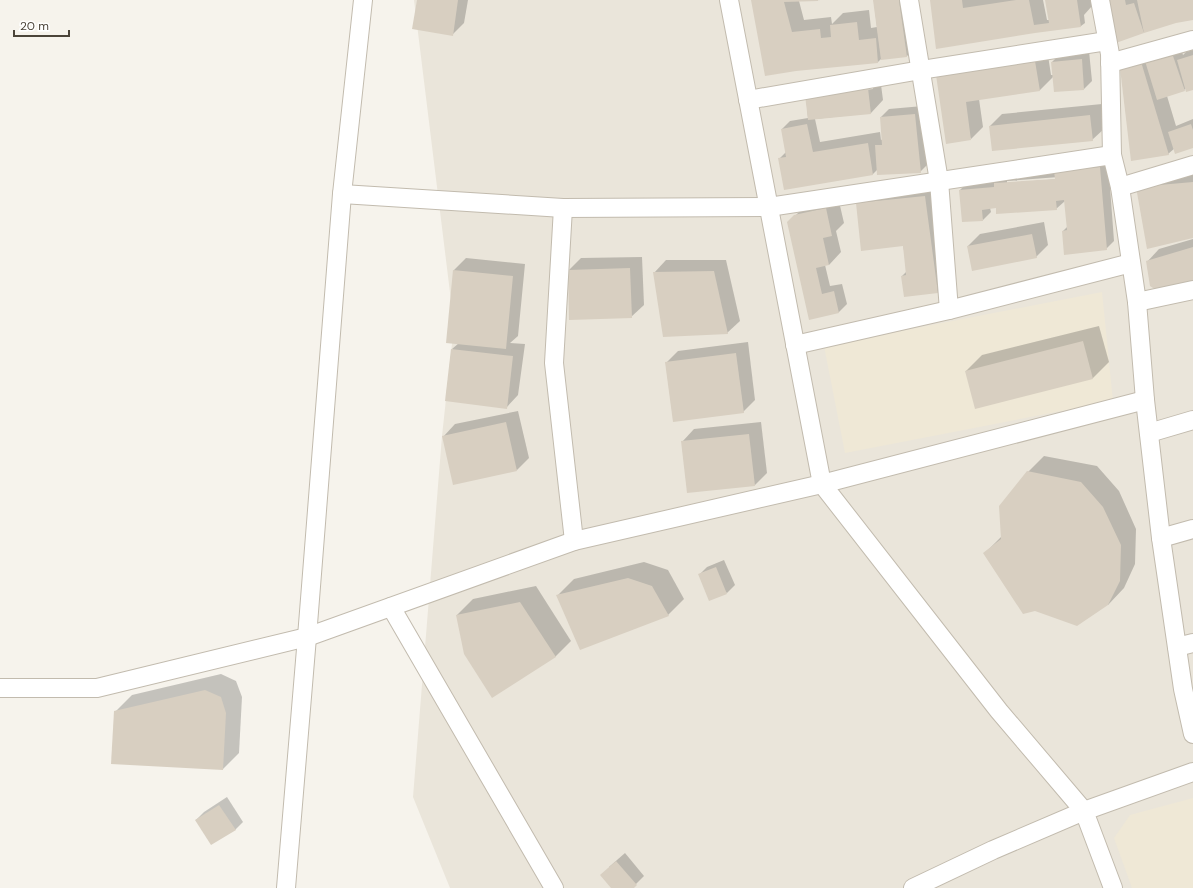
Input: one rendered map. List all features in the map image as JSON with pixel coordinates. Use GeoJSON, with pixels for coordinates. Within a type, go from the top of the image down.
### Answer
{"type":"FeatureCollection","features":[{"type":"Feature","properties":{"kind":"street"},"geometry":{"type":"LineString","coordinates":[[286,888],[342,194],[363,0]]}},
{"type":"Feature","properties":{"kind":"street"},"geometry":{"type":"LineString","coordinates":[[729,0],[822,484],[999,711],[1084,811],[1113,888]]}},
{"type":"Feature","properties":{"kind":"street"},"geometry":{"type":"LineString","coordinates":[[909,0],[939,181],[949,310]]}},
{"type":"Feature","properties":{"kind":"street"},"geometry":{"type":"LineString","coordinates":[[1100,0],[1110,63],[1112,155],[1120,187],[1137,302],[1145,400],[1161,538],[1185,645],[1183,689],[1193,734]]}},
{"type":"Feature","properties":{"kind":"street"},"geometry":{"type":"LineString","coordinates":[[1110,63],[1193,40]]}},
{"type":"Feature","properties":{"kind":"street"},"geometry":{"type":"LineString","coordinates":[[748,100],[921,70],[1107,41]]}},
{"type":"Feature","properties":{"kind":"street"},"geometry":{"type":"LineString","coordinates":[[342,194],[563,208],[769,207],[1112,155]]}},
{"type":"Feature","properties":{"kind":"street"},"geometry":{"type":"LineString","coordinates":[[1120,187],[1193,165]]}},
{"type":"Feature","properties":{"kind":"street"},"geometry":{"type":"LineString","coordinates":[[563,208],[554,363],[574,541]]}},
{"type":"Feature","properties":{"kind":"street"},"geometry":{"type":"LineString","coordinates":[[795,345],[949,310],[1131,263]]}},
{"type":"Feature","properties":{"kind":"street"},"geometry":{"type":"LineString","coordinates":[[1137,302],[1193,290]]}},
{"type":"Feature","properties":{"kind":"street"},"geometry":{"type":"LineString","coordinates":[[0,688],[96,688],[307,637],[574,541],[822,484],[1145,400]]}},
{"type":"Feature","properties":{"kind":"street"},"geometry":{"type":"LineString","coordinates":[[1149,433],[1193,420]]}},
{"type":"Feature","properties":{"kind":"street"},"geometry":{"type":"LineString","coordinates":[[1161,538],[1193,529]]}},
{"type":"Feature","properties":{"kind":"street"},"geometry":{"type":"LineString","coordinates":[[391,607],[554,888]]}},
{"type":"Feature","properties":{"kind":"street"},"geometry":{"type":"LineString","coordinates":[[913,888],[993,850],[1084,811],[1193,772]]}},
{"type":"Feature","properties":{"kind":"shaded area"},"geometry":{"type":"Polygon","coordinates":[[[414,0],[1193,0],[1193,888],[450,888],[413,797],[442,436],[454,325],[414,0]]]}},
{"type":"Feature","properties":{"kind":"shaded area"},"geometry":{"type":"Polygon","coordinates":[[[1102,292],[1113,401],[845,453],[824,346],[1102,292]]]}},
{"type":"Feature","properties":{"kind":"shaded area"},"geometry":{"type":"Polygon","coordinates":[[[1193,798],[1193,888],[1132,888],[1114,838],[1130,815],[1193,798]]]}},
{"type":"Feature","properties":{"kind":"building"},"geometry":{"type":"Polygon","coordinates":[[[417,0],[458,0],[453,36],[412,29],[417,0]]]}},
{"type":"Feature","properties":{"kind":"building"},"geometry":{"type":"Polygon","coordinates":[[[751,0],[818,0],[784,2],[792,32],[820,29],[821,38],[831,37],[830,25],[857,22],[859,40],[876,38],[878,63],[796,71],[765,76],[751,0]]]}},
{"type":"Feature","properties":{"kind":"building"},"geometry":{"type":"Polygon","coordinates":[[[873,0],[899,0],[907,57],[881,60],[873,0]]]}},
{"type":"Feature","properties":{"kind":"building"},"geometry":{"type":"Polygon","coordinates":[[[930,0],[962,0],[963,8],[1016,0],[1029,0],[1034,25],[1049,23],[1045,0],[1077,0],[1081,27],[936,49],[930,0]]]}},
{"type":"Feature","properties":{"kind":"building"},"geometry":{"type":"Polygon","coordinates":[[[1102,0],[1125,0],[1126,5],[1134,3],[1144,33],[1113,44],[1102,0]]]}},
{"type":"Feature","properties":{"kind":"building"},"geometry":{"type":"Polygon","coordinates":[[[1137,0],[1193,0],[1193,20],[1176,23],[1144,33],[1137,0]]]}},
{"type":"Feature","properties":{"kind":"building"},"geometry":{"type":"Polygon","coordinates":[[[1172,53],[1185,91],[1157,100],[1145,61],[1172,53]]]}},
{"type":"Feature","properties":{"kind":"building"},"geometry":{"type":"Polygon","coordinates":[[[1139,55],[1169,155],[1131,161],[1120,68],[1139,55]]]}},
{"type":"Feature","properties":{"kind":"building"},"geometry":{"type":"Polygon","coordinates":[[[1193,55],[1193,90],[1186,92],[1177,60],[1193,55]]]}},
{"type":"Feature","properties":{"kind":"building"},"geometry":{"type":"Polygon","coordinates":[[[1082,59],[1084,90],[1054,92],[1051,62],[1082,59]]]}},
{"type":"Feature","properties":{"kind":"building"},"geometry":{"type":"Polygon","coordinates":[[[1035,61],[1040,91],[966,102],[971,140],[946,144],[936,75],[1035,61]]]}},
{"type":"Feature","properties":{"kind":"building"},"geometry":{"type":"Polygon","coordinates":[[[868,88],[871,114],[808,120],[805,95],[868,88]]]}},
{"type":"Feature","properties":{"kind":"building"},"geometry":{"type":"Polygon","coordinates":[[[915,114],[921,173],[877,175],[875,145],[882,145],[880,117],[915,114]]]}},
{"type":"Feature","properties":{"kind":"building"},"geometry":{"type":"Polygon","coordinates":[[[1090,115],[1093,141],[992,151],[989,126],[1090,115]]]}},
{"type":"Feature","properties":{"kind":"building"},"geometry":{"type":"Polygon","coordinates":[[[807,124],[813,152],[868,143],[873,175],[784,190],[778,158],[786,157],[781,129],[807,124]]]}},
{"type":"Feature","properties":{"kind":"building"},"geometry":{"type":"Polygon","coordinates":[[[1191,124],[1193,130],[1193,148],[1175,154],[1168,132],[1191,124]]]}},
{"type":"Feature","properties":{"kind":"building"},"geometry":{"type":"Polygon","coordinates":[[[1100,167],[1107,250],[1064,255],[1062,231],[1067,230],[1064,200],[1056,201],[1057,210],[996,214],[996,208],[982,210],[983,221],[962,222],[959,190],[994,187],[994,183],[1055,179],[1054,171],[1100,167]]]}},
{"type":"Feature","properties":{"kind":"building"},"geometry":{"type":"Polygon","coordinates":[[[1193,182],[1193,238],[1147,249],[1136,187],[1193,182]]]}},
{"type":"Feature","properties":{"kind":"building"},"geometry":{"type":"Polygon","coordinates":[[[925,196],[938,293],[904,297],[901,276],[906,275],[903,246],[861,251],[856,203],[925,196]]]}},
{"type":"Feature","properties":{"kind":"building"},"geometry":{"type":"Polygon","coordinates":[[[826,208],[832,236],[823,238],[829,265],[816,268],[822,294],[834,291],[839,313],[809,320],[787,222],[794,215],[826,208]]]}},
{"type":"Feature","properties":{"kind":"building"},"geometry":{"type":"Polygon","coordinates":[[[1032,234],[1037,258],[972,271],[967,246],[1032,234]]]}},
{"type":"Feature","properties":{"kind":"building"},"geometry":{"type":"Polygon","coordinates":[[[1193,247],[1193,287],[1162,294],[1150,286],[1146,261],[1193,247]]]}},
{"type":"Feature","properties":{"kind":"building"},"geometry":{"type":"Polygon","coordinates":[[[630,268],[632,318],[569,320],[568,270],[630,268]]]}},
{"type":"Feature","properties":{"kind":"building"},"geometry":{"type":"Polygon","coordinates":[[[453,270],[513,276],[506,349],[446,343],[453,270]]]}},
{"type":"Feature","properties":{"kind":"building"},"geometry":{"type":"Polygon","coordinates":[[[714,271],[728,334],[663,337],[653,272],[714,271]]]}},
{"type":"Feature","properties":{"kind":"building"},"geometry":{"type":"Polygon","coordinates":[[[1083,341],[1093,379],[975,409],[965,371],[1083,341]]]}},
{"type":"Feature","properties":{"kind":"building"},"geometry":{"type":"Polygon","coordinates":[[[451,349],[513,356],[507,409],[445,401],[451,349]]]}},
{"type":"Feature","properties":{"kind":"building"},"geometry":{"type":"Polygon","coordinates":[[[736,353],[744,413],[673,422],[665,362],[736,353]]]}},
{"type":"Feature","properties":{"kind":"building"},"geometry":{"type":"Polygon","coordinates":[[[506,422],[517,471],[453,485],[442,436],[506,422]]]}},
{"type":"Feature","properties":{"kind":"building"},"geometry":{"type":"Polygon","coordinates":[[[749,434],[755,486],[687,493],[681,441],[749,434]]]}},
{"type":"Feature","properties":{"kind":"building"},"geometry":{"type":"Polygon","coordinates":[[[1027,471],[1081,482],[1103,507],[1121,545],[1120,581],[1108,605],[1077,626],[1035,611],[1023,614],[983,553],[1001,539],[999,506],[1027,471]]]}},
{"type":"Feature","properties":{"kind":"building"},"geometry":{"type":"Polygon","coordinates":[[[716,567],[727,594],[709,601],[698,574],[716,567]]]}},
{"type":"Feature","properties":{"kind":"building"},"geometry":{"type":"Polygon","coordinates":[[[628,578],[652,586],[669,616],[580,650],[556,595],[628,578]]]}},
{"type":"Feature","properties":{"kind":"building"},"geometry":{"type":"Polygon","coordinates":[[[520,602],[556,657],[492,698],[464,654],[456,615],[520,602]]]}},
{"type":"Feature","properties":{"kind":"building"},"geometry":{"type":"Polygon","coordinates":[[[205,690],[221,697],[226,713],[223,770],[111,764],[114,711],[205,690]]]}},
{"type":"Feature","properties":{"kind":"building"},"geometry":{"type":"Polygon","coordinates":[[[219,805],[236,830],[211,845],[195,820],[219,805]]]}},
{"type":"Feature","properties":{"kind":"building"},"geometry":{"type":"Polygon","coordinates":[[[616,861],[637,885],[634,888],[611,888],[600,875],[616,861]]]}}]}
